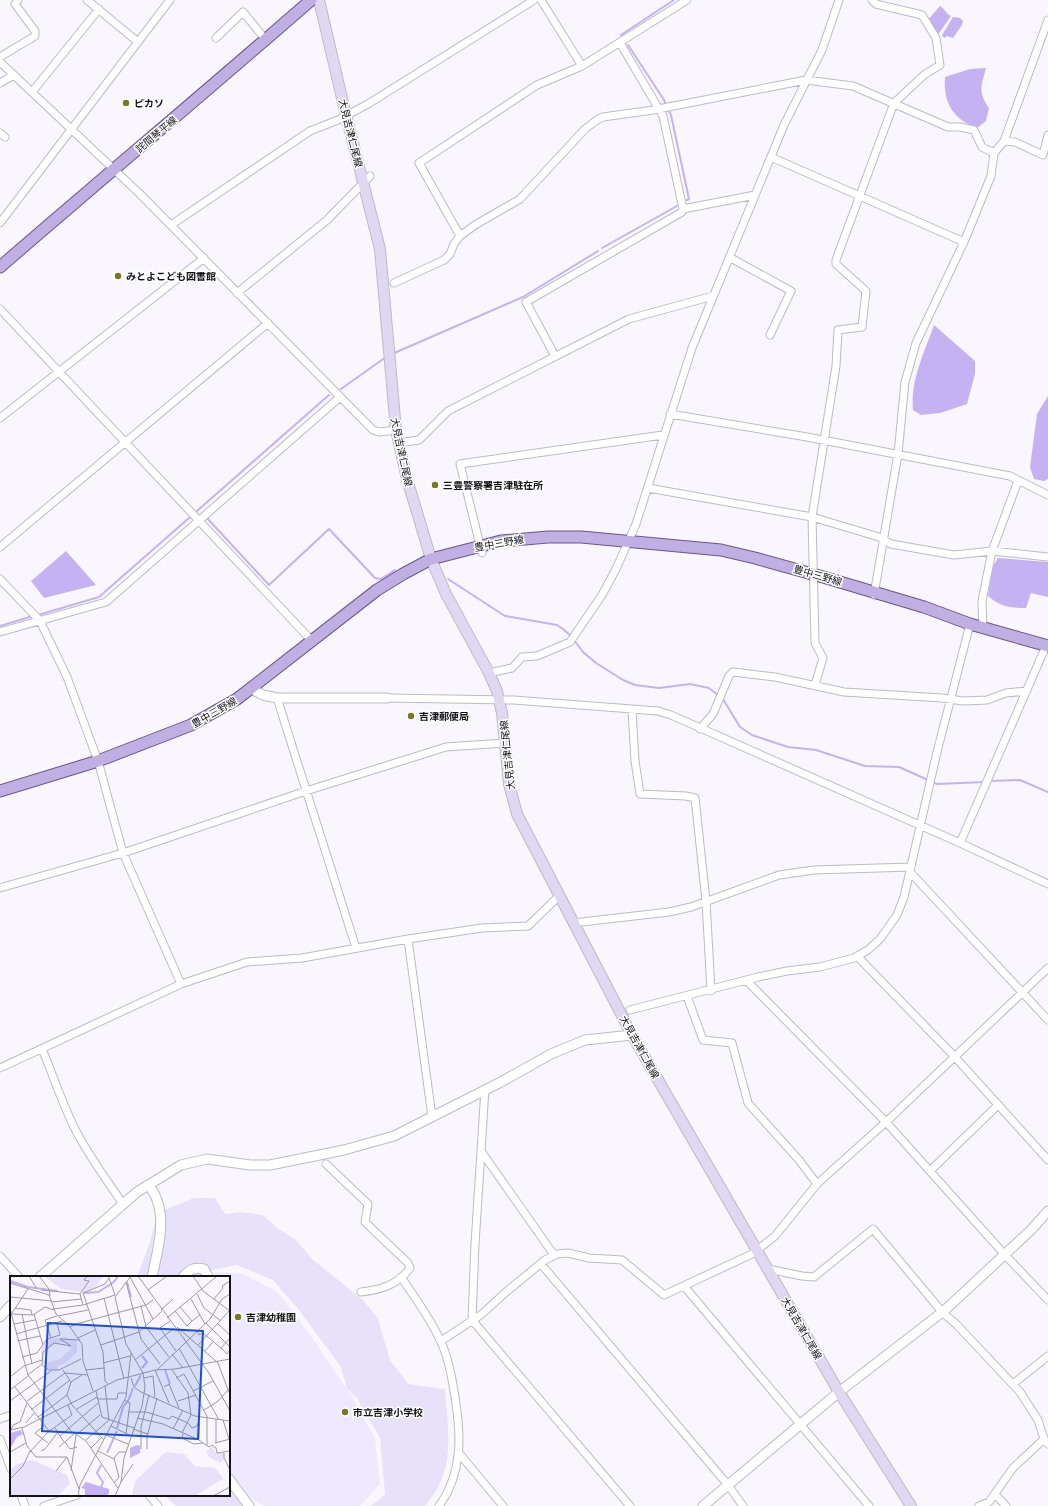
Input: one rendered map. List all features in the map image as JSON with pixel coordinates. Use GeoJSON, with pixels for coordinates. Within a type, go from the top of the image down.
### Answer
{"type":"FeatureCollection","features":[{"type":"Feature","properties":{"kind":"main road","name":"詫間琴平線"},"geometry":{"type":"LineString","coordinates":[[0,266],[311,0]]}},
{"type":"Feature","properties":{"kind":"main road","name":"大見吉津仁尾線"},"geometry":{"type":"LineString","coordinates":[[319,0],[346,116],[367,179],[380,249],[398,443],[431,559],[446,594],[489,673],[500,700],[511,791],[517,814],[632,1035],[839,1392],[911,1506]]}},
{"type":"Feature","properties":{"kind":"main road","name":"豊中三野線"},"geometry":{"type":"LineString","coordinates":[[0,791],[98,761],[191,725],[214,713],[250,688],[378,590],[431,559],[481,550],[501,541],[548,537],[581,537],[721,550],[813,574],[874,595],[924,607],[970,624],[1047,646]]}},
{"type":"Feature","properties":{"kind":"street"},"geometry":{"type":"LineString","coordinates":[[0,58],[35,36],[35,31],[15,4],[18,0]]}},
{"type":"Feature","properties":{"kind":"street"},"geometry":{"type":"LineString","coordinates":[[87,0],[138,42]]}},
{"type":"Feature","properties":{"kind":"street"},"geometry":{"type":"LineString","coordinates":[[0,223],[170,0]]}},
{"type":"Feature","properties":{"kind":"street"},"geometry":{"type":"LineString","coordinates":[[171,225],[310,131],[346,116],[368,104],[534,0]]}},
{"type":"Feature","properties":{"kind":"street"},"geometry":{"type":"LineString","coordinates":[[541,0],[582,66]]}},
{"type":"Feature","properties":{"kind":"street"},"geometry":{"type":"LineString","coordinates":[[460,236],[419,163],[537,85],[582,66],[687,0]]}},
{"type":"Feature","properties":{"kind":"street"},"geometry":{"type":"LineString","coordinates":[[489,673],[512,668],[522,657],[536,656],[570,642],[602,595],[629,541],[648,488],[692,348],[771,157],[806,80],[822,50],[839,0]]}},
{"type":"Feature","properties":{"kind":"street"},"geometry":{"type":"LineString","coordinates":[[815,685],[823,658],[815,643],[812,517],[836,366],[838,330],[862,327],[866,291],[836,264],[836,260],[861,196],[894,103],[924,75],[940,65],[936,38],[922,15],[876,4],[872,0]]}},
{"type":"Feature","properties":{"kind":"street"},"geometry":{"type":"LineString","coordinates":[[32,92],[98,9]]}},
{"type":"Feature","properties":{"kind":"street"},"geometry":{"type":"LineString","coordinates":[[216,38],[243,12],[266,40]]}},
{"type":"Feature","properties":{"kind":"street"},"geometry":{"type":"LineString","coordinates":[[874,595],[898,456],[905,382],[916,343],[964,242],[991,176],[994,153],[1004,141],[1048,20]]}},
{"type":"Feature","properties":{"kind":"street"},"geometry":{"type":"LineString","coordinates":[[555,356],[526,302],[682,212],[683,208],[661,108],[620,42]]}},
{"type":"Feature","properties":{"kind":"street"},"geometry":{"type":"LineString","coordinates":[[0,62],[114,169],[171,225],[373,430],[379,432],[396,430]]}},
{"type":"Feature","properties":{"kind":"street"},"geometry":{"type":"LineString","coordinates":[[0,83],[14,75]]}},
{"type":"Feature","properties":{"kind":"street"},"geometry":{"type":"LineString","coordinates":[[394,283],[440,264],[447,258],[460,236],[475,225],[520,198],[585,129],[603,117],[672,106],[806,80],[853,86],[948,127],[960,127],[974,130],[982,147],[994,153]]}},
{"type":"Feature","properties":{"kind":"street"},"geometry":{"type":"LineString","coordinates":[[1004,141],[1015,142],[1043,155],[1048,134]]}},
{"type":"Feature","properties":{"kind":"street"},"geometry":{"type":"LineString","coordinates":[[771,157],[964,242]]}},
{"type":"Feature","properties":{"kind":"street"},"geometry":{"type":"LineString","coordinates":[[237,293],[327,220],[367,179]]}},
{"type":"Feature","properties":{"kind":"street"},"geometry":{"type":"LineString","coordinates":[[683,208],[755,195]]}},
{"type":"Feature","properties":{"kind":"street"},"geometry":{"type":"LineString","coordinates":[[730,257],[791,291],[770,335]]}},
{"type":"Feature","properties":{"kind":"street"},"geometry":{"type":"LineString","coordinates":[[0,418],[204,258]]}},
{"type":"Feature","properties":{"kind":"street"},"geometry":{"type":"LineString","coordinates":[[398,443],[420,440],[448,411],[629,318],[713,296]]}},
{"type":"Feature","properties":{"kind":"street"},"geometry":{"type":"LineString","coordinates":[[0,309],[312,641]]}},
{"type":"Feature","properties":{"kind":"street"},"geometry":{"type":"LineString","coordinates":[[0,547],[268,323]]}},
{"type":"Feature","properties":{"kind":"street"},"geometry":{"type":"LineString","coordinates":[[0,632],[106,602],[340,397]]}},
{"type":"Feature","properties":{"kind":"street"},"geometry":{"type":"LineString","coordinates":[[670,414],[1010,476],[1048,495]]}},
{"type":"Feature","properties":{"kind":"street"},"geometry":{"type":"LineString","coordinates":[[481,550],[460,464],[664,435]]}},
{"type":"Feature","properties":{"kind":"street"},"geometry":{"type":"LineString","coordinates":[[983,628],[982,601],[992,552],[1018,481]]}},
{"type":"Feature","properties":{"kind":"street"},"geometry":{"type":"LineString","coordinates":[[648,488],[812,517],[884,540],[891,544],[954,555],[992,552],[1048,557]]}},
{"type":"Feature","properties":{"kind":"street"},"geometry":{"type":"LineString","coordinates":[[0,579],[40,621],[67,677],[98,761],[123,852],[181,984]]}},
{"type":"Feature","properties":{"kind":"street"},"geometry":{"type":"LineString","coordinates":[[630,1010],[788,971],[841,963],[868,950],[880,939],[897,915],[904,897],[919,826],[970,624]]}},
{"type":"Feature","properties":{"kind":"street"},"geometry":{"type":"LineString","coordinates":[[960,843],[1047,646]]}},
{"type":"Feature","properties":{"kind":"street"},"geometry":{"type":"LineString","coordinates":[[700,728],[713,714],[729,676],[733,672],[775,677],[844,692],[950,699],[963,702],[987,700],[1006,693],[1028,691]]}},
{"type":"Feature","properties":{"kind":"street"},"geometry":{"type":"LineString","coordinates":[[250,688],[263,695],[277,698],[500,700],[658,712],[700,728],[960,843],[1048,884]]}},
{"type":"Feature","properties":{"kind":"street"},"geometry":{"type":"LineString","coordinates":[[277,698],[356,948]]}},
{"type":"Feature","properties":{"kind":"street"},"geometry":{"type":"LineString","coordinates":[[632,710],[635,761],[640,794],[686,796],[695,798],[706,901],[711,990]]}},
{"type":"Feature","properties":{"kind":"street"},"geometry":{"type":"LineString","coordinates":[[0,888],[123,852],[306,791],[446,747],[505,743]]}},
{"type":"Feature","properties":{"kind":"street"},"geometry":{"type":"LineString","coordinates":[[573,923],[669,912],[691,907],[779,875],[814,870],[910,870],[1022,994],[1048,1020]]}},
{"type":"Feature","properties":{"kind":"street"},"geometry":{"type":"LineString","coordinates":[[0,1068],[181,984],[247,962],[302,958],[408,938],[482,928],[528,926],[560,895]]}},
{"type":"Feature","properties":{"kind":"street"},"geometry":{"type":"LineString","coordinates":[[408,938],[432,1117]]}},
{"type":"Feature","properties":{"kind":"street"},"geometry":{"type":"LineString","coordinates":[[857,956],[954,1056],[1048,1160]]}},
{"type":"Feature","properties":{"kind":"street"},"geometry":{"type":"LineString","coordinates":[[441,1340],[472,1320],[554,1255],[568,1253],[589,1258],[622,1260],[664,1295],[757,1250],[775,1236],[817,1184],[886,1122],[1048,968]]}},
{"type":"Feature","properties":{"kind":"street"},"geometry":{"type":"LineString","coordinates":[[747,981],[886,1122],[1005,1255],[1048,1300]]}},
{"type":"Feature","properties":{"kind":"street"},"geometry":{"type":"LineString","coordinates":[[688,996],[703,1040],[732,1043],[748,1102],[799,1160],[817,1184]]}},
{"type":"Feature","properties":{"kind":"street"},"geometry":{"type":"LineString","coordinates":[[41,1276],[123,1204],[148,1185],[181,1165],[207,1159],[250,1165],[288,1163],[344,1150],[394,1136],[552,1054],[585,1040],[632,1035]]}},
{"type":"Feature","properties":{"kind":"street"},"geometry":{"type":"LineString","coordinates":[[42,1049],[75,1130],[97,1167],[123,1204]]}},
{"type":"Feature","properties":{"kind":"street"},"geometry":{"type":"LineString","coordinates":[[484,1090],[474,1244],[472,1320],[630,1506]]}},
{"type":"Feature","properties":{"kind":"street"},"geometry":{"type":"LineString","coordinates":[[930,1171],[998,1105]]}},
{"type":"Feature","properties":{"kind":"street"},"geometry":{"type":"LineString","coordinates":[[481,1150],[554,1255]]}},
{"type":"Feature","properties":{"kind":"street"},"geometry":{"type":"LineString","coordinates":[[326,1164],[368,1204],[365,1222],[408,1263],[410,1268],[401,1277],[380,1290],[361,1292]]}},
{"type":"Feature","properties":{"kind":"street"},"geometry":{"type":"LineString","coordinates":[[148,1185],[155,1194],[158,1203],[160,1228],[152,1276]]}},
{"type":"Feature","properties":{"kind":"street"},"geometry":{"type":"LineString","coordinates":[[703,1506],[839,1392],[943,1312],[1031,1230],[1048,1211]]}},
{"type":"Feature","properties":{"kind":"street"},"geometry":{"type":"LineString","coordinates":[[768,1269],[814,1277],[873,1229],[943,1312],[1013,1384],[1038,1420],[1046,1442],[1013,1468],[989,1502],[979,1506]]}},
{"type":"Feature","properties":{"kind":"street"},"geometry":{"type":"LineString","coordinates":[[0,1256],[18,1276]]}},
{"type":"Feature","properties":{"kind":"street"},"geometry":{"type":"LineString","coordinates":[[541,1264],[728,1485],[743,1506]]}},
{"type":"Feature","properties":{"kind":"street"},"geometry":{"type":"LineString","coordinates":[[184,1276],[189,1270],[196,1267],[204,1269],[208,1276]]}},
{"type":"Feature","properties":{"kind":"street"},"geometry":{"type":"LineString","coordinates":[[401,1277],[441,1340],[447,1358],[457,1414],[459,1453],[452,1482],[446,1497],[439,1506]]}},
{"type":"Feature","properties":{"kind":"street"},"geometry":{"type":"LineString","coordinates":[[684,1286],[869,1506]]}},
{"type":"Feature","properties":{"kind":"street"},"geometry":{"type":"LineString","coordinates":[[0,1317],[10,1306]]}},
{"type":"Feature","properties":{"kind":"street"},"geometry":{"type":"LineString","coordinates":[[1013,1384],[1048,1356]]}},
{"type":"Feature","properties":{"kind":"street"},"geometry":{"type":"LineString","coordinates":[[0,1419],[10,1416]]}},
{"type":"Feature","properties":{"kind":"street"},"geometry":{"type":"LineString","coordinates":[[0,1438],[10,1466]]}},
{"type":"Feature","properties":{"kind":"street"},"geometry":{"type":"LineString","coordinates":[[459,1453],[503,1506]]}},
{"type":"Feature","properties":{"kind":"street"},"geometry":{"type":"LineString","coordinates":[[230,1480],[249,1506]]}},
{"type":"Feature","properties":{"kind":"street"},"geometry":{"type":"LineString","coordinates":[[995,1494],[1006,1506]]}},
{"type":"Feature","properties":{"kind":"street"},"geometry":{"type":"LineString","coordinates":[[21,1496],[25,1506]]}},
{"type":"Feature","properties":{"kind":"street"},"geometry":{"type":"LineString","coordinates":[[44,1506],[74,1496]]}},
{"type":"Feature","properties":{"kind":"street"},"geometry":{"type":"LineString","coordinates":[[151,1496],[158,1506]]}},
{"type":"Feature","properties":{"kind":"shaded area"},"geometry":{"type":"Polygon","coordinates":[[[940,6],[951,16],[937,36],[927,21],[940,6]]]}},
{"type":"Feature","properties":{"kind":"shaded area"},"geometry":{"type":"Polygon","coordinates":[[[953,17],[960,18],[963,21],[962,25],[953,38],[947,36],[944,38],[942,35],[953,17]]]}},
{"type":"Feature","properties":{"kind":"shaded area"},"geometry":{"type":"Polygon","coordinates":[[[986,68],[982,93],[983,98],[989,108],[986,121],[977,128],[962,120],[951,109],[946,95],[945,77],[970,69],[986,68]]]}},
{"type":"Feature","properties":{"kind":"shaded area"},"geometry":{"type":"Polygon","coordinates":[[[934,325],[975,361],[975,374],[967,404],[940,413],[921,415],[913,410],[914,388],[919,367],[934,325]]]}},
{"type":"Feature","properties":{"kind":"shaded area"},"geometry":{"type":"Polygon","coordinates":[[[1048,396],[1048,479],[1044,481],[1034,479],[1030,467],[1037,414],[1048,396]]]}},
{"type":"Feature","properties":{"kind":"shaded area"},"geometry":{"type":"Polygon","coordinates":[[[66,551],[96,585],[44,598],[31,581],[66,551]]]}},
{"type":"Feature","properties":{"kind":"shaded area"},"geometry":{"type":"Polygon","coordinates":[[[998,558],[1048,562],[1048,597],[1031,593],[1026,608],[1015,608],[1001,605],[992,600],[988,596],[992,568],[998,558]]]}},
{"type":"Feature","properties":{"kind":"shaded area"},"geometry":{"type":"Polygon","coordinates":[[[194,1198],[215,1198],[225,1214],[241,1212],[263,1215],[277,1228],[296,1240],[312,1259],[364,1301],[378,1319],[390,1360],[408,1384],[445,1389],[448,1426],[447,1462],[438,1488],[425,1506],[371,1506],[385,1494],[380,1438],[357,1398],[347,1389],[341,1367],[299,1310],[273,1280],[237,1265],[212,1270],[209,1276],[137,1276],[151,1239],[157,1213],[194,1198]]]}},
{"type":"Feature","properties":{"kind":"shaded area"},"geometry":{"type":"Polygon","coordinates":[[[215,1272],[243,1274],[278,1292],[315,1342],[353,1398],[375,1439],[380,1484],[360,1506],[264,1506],[230,1485],[230,1276],[213,1276],[215,1272]]]}},
{"type":"Feature","properties":{"kind":"shaded area"},"geometry":{"type":"Polygon","coordinates":[[[230,1491],[255,1506],[176,1506],[165,1496],[230,1496],[230,1491]]]}},
{"type":"Feature","properties":{"kind":"waterway"},"geometry":{"type":"LineString","coordinates":[[621,35],[674,0]]}},
{"type":"Feature","properties":{"kind":"waterway"},"geometry":{"type":"LineString","coordinates":[[628,45],[664,100],[671,115],[689,199],[687,200]]}},
{"type":"Feature","properties":{"kind":"waterway"},"geometry":{"type":"LineString","coordinates":[[602,248],[677,206]]}},
{"type":"Feature","properties":{"kind":"waterway"},"geometry":{"type":"LineString","coordinates":[[392,354],[523,297],[598,251]]}},
{"type":"Feature","properties":{"kind":"waterway"},"geometry":{"type":"LineString","coordinates":[[341,389],[386,357]]}},
{"type":"Feature","properties":{"kind":"waterway"},"geometry":{"type":"LineString","coordinates":[[38,615],[99,597],[329,395]]}},
{"type":"Feature","properties":{"kind":"waterway"},"geometry":{"type":"LineString","coordinates":[[206,517],[269,585],[329,529],[375,578],[381,579],[395,570]]}},
{"type":"Feature","properties":{"kind":"waterway"},"geometry":{"type":"LineString","coordinates":[[448,579],[505,616],[557,625],[571,636]]}},
{"type":"Feature","properties":{"kind":"waterway"},"geometry":{"type":"LineString","coordinates":[[0,626],[33,616]]}},
{"type":"Feature","properties":{"kind":"waterway"},"geometry":{"type":"LineString","coordinates":[[574,640],[583,652],[596,663],[623,680],[635,685],[659,688],[690,684],[709,688],[723,699],[740,727],[752,735],[788,747],[816,750],[865,766],[899,767],[928,780]]}},
{"type":"Feature","properties":{"kind":"waterway"},"geometry":{"type":"LineString","coordinates":[[990,781],[1020,780],[1048,792]]}},
{"type":"Feature","properties":{"kind":"waterway"},"geometry":{"type":"LineString","coordinates":[[932,782],[937,784],[985,782]]}},
{"type":"Feature","properties":{"kind":"place","name":"ピカソ"},"geometry":{"type":"Point","coordinates":[126,103]}},
{"type":"Feature","properties":{"kind":"place","name":"みとよこども図書館"},"geometry":{"type":"Point","coordinates":[118,276]}},
{"type":"Feature","properties":{"kind":"place","name":"三豊警察署吉津駐在所"},"geometry":{"type":"Point","coordinates":[435,485]}},
{"type":"Feature","properties":{"kind":"place","name":"吉津郵便局"},"geometry":{"type":"Point","coordinates":[411,716]}},
{"type":"Feature","properties":{"kind":"place","name":"吉津幼稚園"},"geometry":{"type":"Point","coordinates":[238,1317]}},
{"type":"Feature","properties":{"kind":"place","name":"市立吉津小学校"},"geometry":{"type":"Point","coordinates":[345,1412]}}]}
